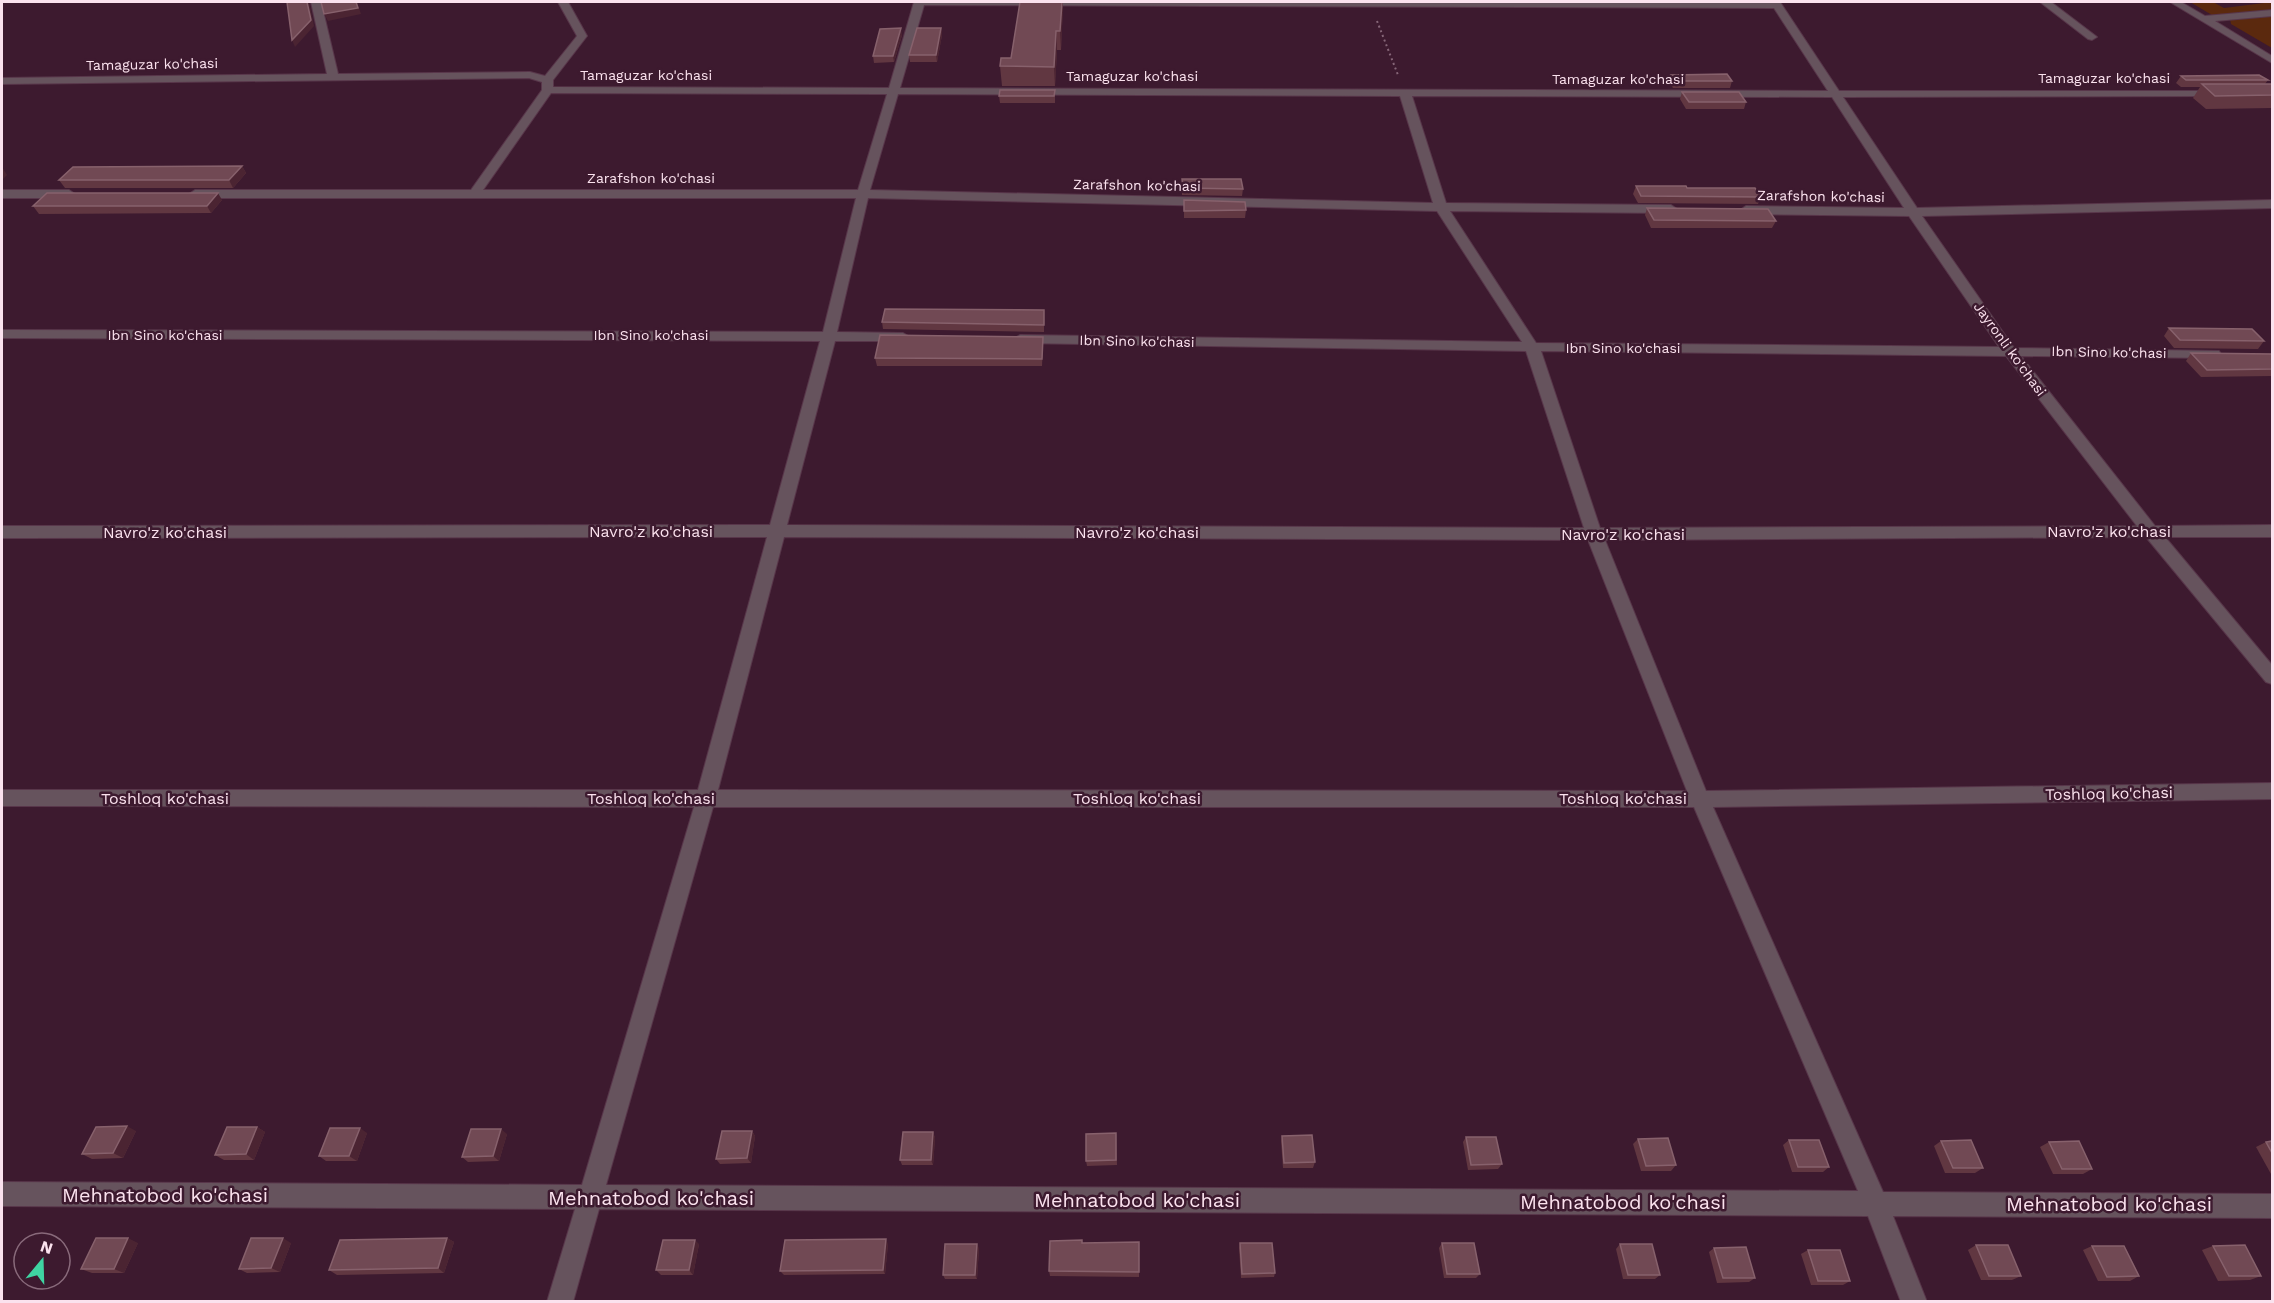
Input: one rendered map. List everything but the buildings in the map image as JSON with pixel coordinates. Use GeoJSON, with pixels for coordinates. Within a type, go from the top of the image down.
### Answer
{"type":"FeatureCollection","features":[{"type":"Feature","properties":{"kind":"street"},"geometry":{"type":"LineString","coordinates":[[316,2],[333,76]]}},
{"type":"Feature","properties":{"kind":"street"},"geometry":{"type":"LineString","coordinates":[[475,193],[582,36],[563,2]]}},
{"type":"Feature","properties":{"kind":"street"},"geometry":{"type":"LineString","coordinates":[[560,1302],[706,798],[829,335],[864,194],[920,2],[1777,3]]}},
{"type":"Feature","properties":{"kind":"street"},"geometry":{"type":"LineString","coordinates":[[2045,2],[2092,37]]}},
{"type":"Feature","properties":{"kind":"street"},"geometry":{"type":"LineString","coordinates":[[2175,2],[2272,60]]}},
{"type":"Feature","properties":{"kind":"street","name":"Jayronli ko'chasi"},"geometry":{"type":"LineString","coordinates":[[1777,3],[1913,212],[2009,351],[2149,530],[2272,676]]}},
{"type":"Feature","properties":{"kind":"street"},"geometry":{"type":"LineString","coordinates":[[2205,19],[2272,13]]}},
{"type":"Feature","properties":{"kind":"street","name":"Tamaguzar ko'chasi"},"geometry":{"type":"LineString","coordinates":[[2,81],[530,75],[547,85],[894,89],[1405,93],[2237,93]]}},
{"type":"Feature","properties":{"kind":"street"},"geometry":{"type":"LineString","coordinates":[[1405,93],[1441,207],[1532,347],[1594,534],[1700,798],[1875,1203],[1914,1302]]}},
{"type":"Feature","properties":{"kind":"street"},"geometry":{"type":"LineString","coordinates":[[2,194],[84,194]]}},
{"type":"Feature","properties":{"kind":"street","name":"Zarafshon ko'chasi"},"geometry":{"type":"LineString","coordinates":[[179,194],[864,194],[1441,207],[1689,209]]}},
{"type":"Feature","properties":{"kind":"street"},"geometry":{"type":"LineString","coordinates":[[2257,204],[2272,218]]}},
{"type":"Feature","properties":{"kind":"street","name":"Zarafshon ko'chasi"},"geometry":{"type":"LineString","coordinates":[[1736,210],[1913,212],[2272,204]]}},
{"type":"Feature","properties":{"kind":"street","name":"Ibn Sino ko'chasi"},"geometry":{"type":"LineString","coordinates":[[2,334],[913,337]]}},
{"type":"Feature","properties":{"kind":"street","name":"Ibn Sino ko'chasi"},"geometry":{"type":"LineString","coordinates":[[1008,338],[1532,347],[2224,354]]}},
{"type":"Feature","properties":{"kind":"street","name":"Navro'z ko'chasi"},"geometry":{"type":"LineString","coordinates":[[2,532],[777,531],[1594,534],[2272,531]]}},
{"type":"Feature","properties":{"kind":"street","name":"Toshloq ko'chasi"},"geometry":{"type":"LineString","coordinates":[[2,798],[1700,798],[2272,791]]}},
{"type":"Feature","properties":{"kind":"street","name":"Mehnatobod ko'chasi"},"geometry":{"type":"LineString","coordinates":[[2,1194],[2272,1206]]}},
{"type":"Feature","properties":{"kind":"path"},"geometry":{"type":"LineString","coordinates":[[1370,2],[1405,93]]}},
{"type":"Feature","properties":{"kind":"shaded area"},"geometry":{"type":"Polygon","coordinates":[[[2190,2],[2213,2],[2224,8],[2272,2],[2272,10],[2212,15],[2190,2]]]}},
{"type":"Feature","properties":{"kind":"shaded area"},"geometry":{"type":"Polygon","coordinates":[[[2272,15],[2272,48],[2231,24],[2230,19],[2272,15]]]}}]}
